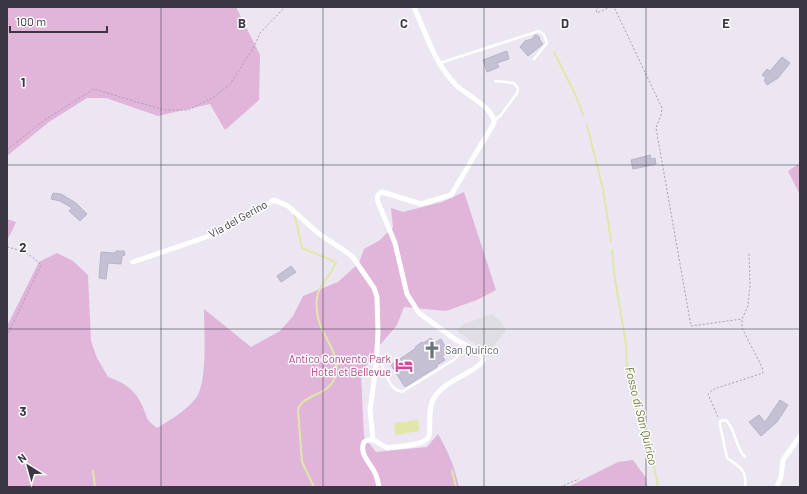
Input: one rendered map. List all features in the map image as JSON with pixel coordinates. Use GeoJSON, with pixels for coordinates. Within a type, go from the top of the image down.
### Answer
{"type":"FeatureCollection","features":[{"type":"Feature","properties":{"kind":"street"},"geometry":{"type":"LineString","coordinates":[[379,487],[375,473],[366,459],[363,448],[364,442],[373,439],[384,447],[388,448],[417,444],[428,438],[430,435],[430,404],[437,392],[449,382],[478,366],[484,359],[479,352],[439,329],[419,313],[407,294],[395,243],[377,197],[382,192],[421,204],[451,195],[494,122],[492,114],[489,110],[456,85],[444,70],[414,7]]}},
{"type":"Feature","properties":{"kind":"street","name":"Via del Gerino"},"geometry":{"type":"LineString","coordinates":[[133,262],[218,233],[274,200],[288,206],[318,233],[352,256],[374,288],[377,297],[378,333],[370,410],[373,439]]}},
{"type":"Feature","properties":{"kind":"street"},"geometry":{"type":"LineString","coordinates":[[777,487],[781,477],[782,460],[800,436]]}},
{"type":"Feature","properties":{"kind":"lane"},"geometry":{"type":"LineString","coordinates":[[440,63],[539,31],[544,35],[547,44],[534,59]]}},
{"type":"Feature","properties":{"kind":"lane"},"geometry":{"type":"LineString","coordinates":[[494,122],[501,115],[517,93],[518,89],[514,83],[495,81]]}},
{"type":"Feature","properties":{"kind":"lane"},"geometry":{"type":"LineString","coordinates":[[376,361],[379,361],[383,366],[391,385],[396,390],[402,392],[455,359],[460,353],[464,344]]}},
{"type":"Feature","properties":{"kind":"lane"},"geometry":{"type":"LineString","coordinates":[[746,458],[742,454],[731,424],[726,420],[720,421],[727,458],[742,469],[746,478],[746,487]]}},
{"type":"Feature","properties":{"kind":"path"},"geometry":{"type":"LineString","coordinates":[[7,150],[43,121],[94,89],[164,110],[188,110],[214,97],[230,84],[254,47],[260,33],[284,7]]}},
{"type":"Feature","properties":{"kind":"path"},"geometry":{"type":"LineString","coordinates":[[598,7],[596,10],[597,13],[610,7],[615,9],[662,108],[656,128],[691,326],[742,318]]}},
{"type":"Feature","properties":{"kind":"path"},"geometry":{"type":"LineString","coordinates":[[7,247],[31,255],[41,265],[7,336]]}},
{"type":"Feature","properties":{"kind":"path"},"geometry":{"type":"LineString","coordinates":[[720,421],[708,394],[714,389],[763,372],[762,367],[742,328],[742,318],[748,306],[750,285],[749,252]]}},
{"type":"Feature","properties":{"kind":"path"},"geometry":{"type":"LineString","coordinates":[[560,487],[579,479]]}},
{"type":"Feature","properties":{"kind":"shaded area"},"geometry":{"type":"Polygon","coordinates":[[[7,7],[236,7],[260,55],[259,100],[225,130],[210,104],[158,116],[106,98],[87,98],[49,122],[7,156],[7,7]]]}},
{"type":"Feature","properties":{"kind":"shaded area"},"geometry":{"type":"Polygon","coordinates":[[[800,163],[800,195],[788,171],[800,163]]]}},
{"type":"Feature","properties":{"kind":"shaded area"},"geometry":{"type":"Polygon","coordinates":[[[464,192],[496,290],[477,300],[446,311],[404,307],[397,325],[379,346],[361,374],[364,437],[376,452],[427,447],[438,434],[451,460],[459,487],[7,487],[7,326],[39,262],[57,253],[73,261],[88,275],[91,341],[97,358],[108,377],[124,384],[136,394],[148,420],[157,428],[178,415],[196,398],[200,390],[204,368],[204,309],[251,347],[280,331],[293,316],[303,296],[338,282],[359,263],[364,249],[380,240],[393,227],[391,208],[403,212],[442,202],[464,192]]]}},
{"type":"Feature","properties":{"kind":"shaded area"},"geometry":{"type":"Polygon","coordinates":[[[7,219],[16,222],[7,240],[7,219]]]}},
{"type":"Feature","properties":{"kind":"shaded area"},"geometry":{"type":"Polygon","coordinates":[[[492,314],[501,322],[506,331],[488,353],[457,331],[464,324],[492,314]]]}},
{"type":"Feature","properties":{"kind":"shaded area"},"geometry":{"type":"Polygon","coordinates":[[[418,420],[419,431],[395,435],[394,423],[418,420]]]}},
{"type":"Feature","properties":{"kind":"shaded area"},"geometry":{"type":"Polygon","coordinates":[[[633,460],[646,478],[647,487],[568,487],[618,462],[633,460]]]}},
{"type":"Feature","properties":{"kind":"building"},"geometry":{"type":"Polygon","coordinates":[[[535,35],[540,38],[539,39],[543,44],[528,56],[520,47],[525,41],[532,39],[535,35]]]}},
{"type":"Feature","properties":{"kind":"building"},"geometry":{"type":"Polygon","coordinates":[[[507,51],[509,59],[497,63],[499,67],[487,72],[483,60],[507,51]]]}},
{"type":"Feature","properties":{"kind":"building"},"geometry":{"type":"Polygon","coordinates":[[[782,57],[790,63],[778,78],[767,85],[764,80],[766,78],[762,75],[767,69],[770,71],[782,57]]]}},
{"type":"Feature","properties":{"kind":"building"},"geometry":{"type":"Polygon","coordinates":[[[650,155],[651,159],[655,158],[656,164],[633,169],[631,160],[650,155]]]}},
{"type":"Feature","properties":{"kind":"building"},"geometry":{"type":"Polygon","coordinates":[[[53,193],[61,194],[76,203],[87,214],[80,221],[69,211],[72,208],[60,201],[51,199],[53,193]]]}},
{"type":"Feature","properties":{"kind":"building"},"geometry":{"type":"Polygon","coordinates":[[[116,251],[124,251],[125,255],[122,256],[121,264],[108,263],[106,279],[99,278],[101,252],[115,253],[116,251]]]}},
{"type":"Feature","properties":{"kind":"building"},"geometry":{"type":"Polygon","coordinates":[[[291,266],[296,272],[281,282],[277,276],[291,266]]]}},
{"type":"Feature","properties":{"kind":"building","name":"Antico Convento Park Hotel et Bellevue"},"geometry":{"type":"Polygon","coordinates":[[[431,338],[434,343],[441,339],[448,352],[442,356],[445,360],[437,365],[437,367],[405,387],[391,365],[416,348],[415,347],[422,342],[423,343],[431,338]]]}},
{"type":"Feature","properties":{"kind":"building"},"geometry":{"type":"Polygon","coordinates":[[[780,400],[788,405],[777,422],[761,436],[749,422],[759,415],[765,422],[780,400]]]}},
{"type":"Feature","properties":{"kind":"waterway","name":"Fosso di San Quirico"},"geometry":{"type":"LineString","coordinates":[[554,52],[576,96],[583,115]]}},
{"type":"Feature","properties":{"kind":"waterway","name":"Fosso di San Quirico"},"geometry":{"type":"LineString","coordinates":[[587,125],[603,189],[611,241]]}},
{"type":"Feature","properties":{"kind":"waterway"},"geometry":{"type":"LineString","coordinates":[[294,212],[302,248],[336,262],[332,271],[320,288],[317,305],[318,320],[336,360],[337,368],[335,377],[327,388],[305,401],[300,405],[298,410],[302,462],[314,487]]}},
{"type":"Feature","properties":{"kind":"waterway","name":"Fosso di San Quirico"},"geometry":{"type":"LineString","coordinates":[[612,250],[615,280],[626,344],[627,371],[639,416],[652,455],[658,487]]}},
{"type":"Feature","properties":{"kind":"waterway"},"geometry":{"type":"LineString","coordinates":[[452,470],[456,487]]}},
{"type":"Feature","properties":{"kind":"waterway"},"geometry":{"type":"LineString","coordinates":[[93,471],[95,487]]}},
{"type":"Feature","properties":{"kind":"place","name":"San Quirico"},"geometry":{"type":"Point","coordinates":[432,350]}},
{"type":"Feature","properties":{"kind":"place","name":"Antico Convento Park Hotel et Bellevue"},"geometry":{"type":"Point","coordinates":[404,365]}}]}
